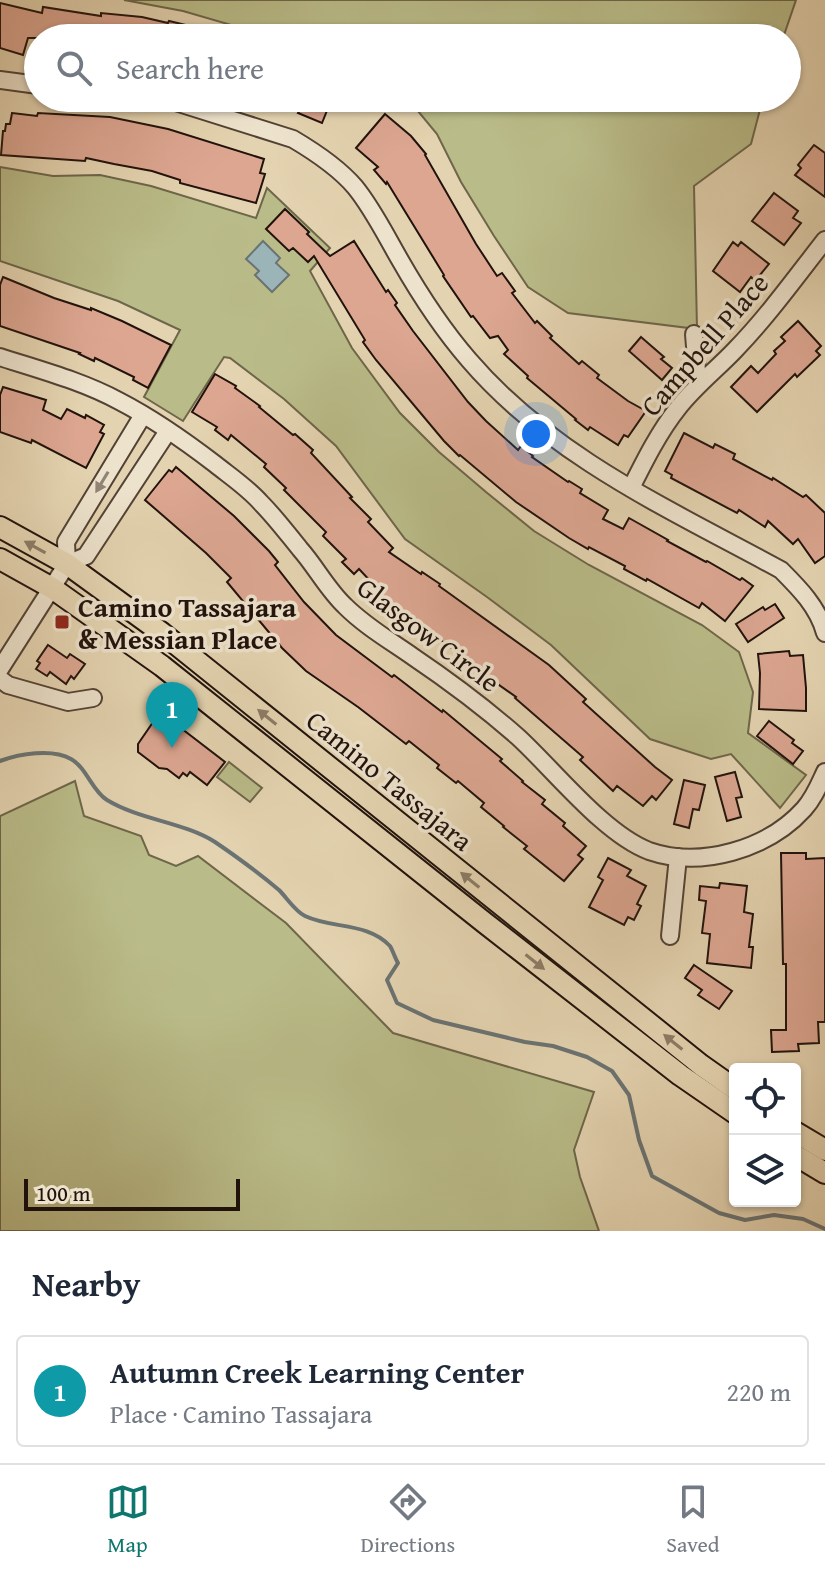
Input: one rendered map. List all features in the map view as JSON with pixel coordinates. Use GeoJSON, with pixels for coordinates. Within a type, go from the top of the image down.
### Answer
{"type":"FeatureCollection","features":[{"type":"Feature","properties":{"kind":"main road","name":"Camino Tassajara"},"geometry":{"type":"LineString","coordinates":[[0,527],[67,564],[162,633],[729,1085]]}},
{"type":"Feature","properties":{"kind":"main road","name":"Camino Tassajara"},"geometry":{"type":"LineString","coordinates":[[0,559],[52,588],[162,666],[522,952],[680,1075],[729,1109]]}},
{"type":"Feature","properties":{"kind":"main road"},"geometry":{"type":"LineString","coordinates":[[800,1135],[825,1150]]}},
{"type":"Feature","properties":{"kind":"main road"},"geometry":{"type":"LineString","coordinates":[[801,1159],[825,1173]]}},
{"type":"Feature","properties":{"kind":"street"},"geometry":{"type":"LineString","coordinates":[[0,80],[24,83]]}},
{"type":"Feature","properties":{"kind":"street"},"geometry":{"type":"LineString","coordinates":[[207,112],[293,139],[330,163],[354,185],[415,286],[469,360],[530,421],[580,458],[781,570],[804,593],[823,624],[825,633]]}},
{"type":"Feature","properties":{"kind":"street","name":"Campbell Place"},"geometry":{"type":"LineString","coordinates":[[631,488],[656,439],[677,409],[760,322],[825,240]]}},
{"type":"Feature","properties":{"kind":"street"},"geometry":{"type":"LineString","coordinates":[[694,334],[698,384]]}},
{"type":"Feature","properties":{"kind":"street","name":"Glasgow Circle"},"geometry":{"type":"LineString","coordinates":[[0,357],[71,380],[118,400],[213,462],[259,500],[330,590],[362,622],[470,696],[519,738],[603,821],[649,851],[678,857],[719,854],[758,843],[783,829],[803,809],[819,802],[825,772]]}},
{"type":"Feature","properties":{"kind":"street"},"geometry":{"type":"LineString","coordinates":[[0,669],[67,564],[66,542],[143,415]]}},
{"type":"Feature","properties":{"kind":"street"},"geometry":{"type":"LineString","coordinates":[[67,564],[86,556],[168,431]]}},
{"type":"Feature","properties":{"kind":"street"},"geometry":{"type":"LineString","coordinates":[[0,679],[8,685],[68,702],[93,698]]}},
{"type":"Feature","properties":{"kind":"street"},"geometry":{"type":"LineString","coordinates":[[670,936],[678,857]]}},
{"type":"Feature","properties":{"kind":"green space"},"geometry":{"type":"Polygon","coordinates":[[[124,0],[796,0],[788,24],[228,24],[183,11],[124,0]]]}},
{"type":"Feature","properties":{"kind":"green space"},"geometry":{"type":"Polygon","coordinates":[[[419,112],[759,112],[751,144],[694,186],[697,329],[568,313],[528,287],[461,182],[437,134],[419,112]]]}},
{"type":"Feature","properties":{"kind":"green space"},"geometry":{"type":"Polygon","coordinates":[[[0,167],[53,176],[100,175],[151,186],[256,218],[267,188],[330,248],[310,271],[352,348],[400,413],[439,452],[534,531],[589,565],[702,625],[739,652],[753,692],[748,733],[806,775],[780,808],[731,754],[711,759],[650,739],[551,645],[405,539],[336,446],[284,399],[230,358],[224,357],[183,421],[144,397],[180,330],[118,301],[0,261],[0,167]]]}},
{"type":"Feature","properties":{"kind":"green space"},"geometry":{"type":"Polygon","coordinates":[[[229,762],[262,788],[250,802],[217,777],[229,762]]]}},
{"type":"Feature","properties":{"kind":"green space"},"geometry":{"type":"Polygon","coordinates":[[[75,781],[84,816],[141,836],[149,855],[176,866],[198,856],[286,923],[393,1033],[594,1092],[574,1150],[599,1231],[0,1231],[0,816],[75,781]]]}},
{"type":"Feature","properties":{"kind":"water"},"geometry":{"type":"Polygon","coordinates":[[[263,241],[280,258],[276,263],[289,275],[272,292],[255,275],[259,271],[246,259],[263,241]]]}},
{"type":"Feature","properties":{"kind":"building"},"geometry":{"type":"Polygon","coordinates":[[[0,3],[42,13],[43,7],[182,24],[24,24],[23,55],[0,48],[0,3]]]}},
{"type":"Feature","properties":{"kind":"building"},"geometry":{"type":"Polygon","coordinates":[[[299,112],[326,112],[322,123],[299,112]]]}},
{"type":"Feature","properties":{"kind":"building"},"geometry":{"type":"Polygon","coordinates":[[[12,113],[110,117],[168,129],[264,159],[260,173],[265,174],[256,203],[180,183],[180,180],[152,171],[86,158],[85,161],[1,155],[3,131],[6,124],[10,124],[12,113]]]}},
{"type":"Feature","properties":{"kind":"building"},"geometry":{"type":"Polygon","coordinates":[[[385,114],[411,136],[426,154],[476,244],[497,276],[502,273],[515,291],[512,293],[535,323],[537,321],[552,336],[550,338],[579,364],[582,361],[599,375],[597,378],[646,411],[628,437],[624,435],[618,445],[575,420],[504,354],[508,350],[498,336],[490,338],[471,317],[387,182],[374,170],[378,167],[356,148],[385,114]]]}},
{"type":"Feature","properties":{"kind":"building"},"geometry":{"type":"Polygon","coordinates":[[[814,145],[825,153],[825,197],[795,175],[801,168],[798,165],[814,145]]]}},
{"type":"Feature","properties":{"kind":"building"},"geometry":{"type":"Polygon","coordinates":[[[774,193],[798,211],[793,218],[801,223],[784,245],[752,221],[774,193]]]}},
{"type":"Feature","properties":{"kind":"building"},"geometry":{"type":"Polygon","coordinates":[[[285,209],[330,256],[354,241],[413,331],[468,402],[518,450],[521,446],[532,457],[582,489],[580,493],[608,510],[603,519],[623,529],[629,518],[753,586],[725,621],[702,603],[699,608],[569,538],[516,502],[459,456],[376,360],[314,256],[308,262],[293,248],[289,251],[266,229],[285,209]]]}},
{"type":"Feature","properties":{"kind":"building"},"geometry":{"type":"Polygon","coordinates":[[[733,242],[738,246],[741,242],[769,264],[755,281],[751,277],[740,292],[713,271],[733,242]]]}},
{"type":"Feature","properties":{"kind":"building"},"geometry":{"type":"Polygon","coordinates":[[[3,277],[54,298],[91,308],[171,345],[148,388],[133,380],[134,377],[95,358],[94,361],[80,353],[0,326],[0,285],[3,277]]]}},
{"type":"Feature","properties":{"kind":"building"},"geometry":{"type":"Polygon","coordinates":[[[798,321],[821,346],[816,351],[820,355],[797,377],[795,374],[757,412],[731,387],[751,366],[758,373],[785,341],[781,337],[798,321]]]}},
{"type":"Feature","properties":{"kind":"building"},"geometry":{"type":"Polygon","coordinates":[[[641,337],[672,368],[662,380],[629,351],[641,337]]]}},
{"type":"Feature","properties":{"kind":"building"},"geometry":{"type":"Polygon","coordinates":[[[215,374],[236,386],[313,450],[311,453],[393,548],[389,552],[440,584],[549,665],[586,699],[583,702],[672,780],[656,800],[652,796],[643,806],[617,786],[613,791],[580,760],[583,757],[516,697],[468,663],[469,660],[372,593],[376,587],[359,569],[354,574],[342,562],[346,559],[323,536],[326,532],[284,490],[286,488],[264,467],[266,464],[231,435],[228,440],[215,430],[217,427],[192,412],[215,374]]]}},
{"type":"Feature","properties":{"kind":"building"},"geometry":{"type":"Polygon","coordinates":[[[3,387],[46,400],[43,410],[61,419],[67,409],[104,425],[100,432],[104,434],[86,468],[32,440],[31,443],[0,432],[0,395],[3,387]]]}},
{"type":"Feature","properties":{"kind":"building"},"geometry":{"type":"Polygon","coordinates":[[[684,433],[713,448],[715,444],[735,454],[733,459],[803,497],[806,495],[825,513],[825,556],[815,563],[798,539],[793,544],[768,521],[765,527],[739,510],[737,513],[671,478],[672,475],[665,471],[684,433]]]}},
{"type":"Feature","properties":{"kind":"building"},"geometry":{"type":"Polygon","coordinates":[[[176,467],[234,516],[269,551],[278,562],[275,565],[304,602],[336,635],[443,710],[545,800],[542,804],[586,846],[578,855],[583,859],[564,881],[524,849],[527,846],[481,807],[484,803],[437,768],[439,765],[306,671],[282,648],[227,582],[231,578],[145,500],[169,470],[172,472],[176,467]]]}},
{"type":"Feature","properties":{"kind":"building"},"geometry":{"type":"Polygon","coordinates":[[[775,604],[784,618],[748,642],[736,624],[763,607],[765,610],[775,604]]]}},
{"type":"Feature","properties":{"kind":"building"},"geometry":{"type":"Polygon","coordinates":[[[48,645],[67,658],[70,654],[85,664],[66,684],[50,672],[47,676],[36,669],[40,663],[37,661],[48,645]]]}},
{"type":"Feature","properties":{"kind":"building"},"geometry":{"type":"Polygon","coordinates":[[[789,651],[790,656],[803,655],[806,711],[759,709],[758,654],[789,651]]]}},
{"type":"Feature","properties":{"kind":"building"},"geometry":{"type":"Polygon","coordinates":[[[160,712],[225,762],[207,785],[190,772],[187,776],[183,773],[179,778],[138,752],[138,744],[160,712]]]}},
{"type":"Feature","properties":{"kind":"building"},"geometry":{"type":"Polygon","coordinates":[[[769,721],[803,751],[793,764],[757,736],[769,721]]]}},
{"type":"Feature","properties":{"kind":"building"},"geometry":{"type":"Polygon","coordinates":[[[735,772],[742,797],[736,798],[741,817],[727,821],[715,777],[735,772]]]}},
{"type":"Feature","properties":{"kind":"building"},"geometry":{"type":"Polygon","coordinates":[[[684,780],[705,785],[699,810],[693,809],[689,828],[674,824],[684,780]]]}},
{"type":"Feature","properties":{"kind":"building"},"geometry":{"type":"Polygon","coordinates":[[[781,853],[806,853],[806,859],[825,858],[825,1022],[818,1022],[819,1043],[798,1044],[799,1051],[772,1052],[771,1030],[786,1030],[781,853]]]}},
{"type":"Feature","properties":{"kind":"building"},"geometry":{"type":"Polygon","coordinates":[[[608,858],[631,870],[627,876],[646,886],[637,904],[641,906],[634,920],[628,917],[624,925],[589,907],[603,880],[598,877],[608,858]]]}},
{"type":"Feature","properties":{"kind":"building"},"geometry":{"type":"Polygon","coordinates":[[[720,883],[747,886],[744,912],[753,914],[749,947],[753,947],[751,968],[707,963],[710,934],[702,933],[706,901],[699,900],[700,886],[719,888],[720,883]]]}},
{"type":"Feature","properties":{"kind":"building"},"geometry":{"type":"Polygon","coordinates":[[[694,965],[732,991],[719,1009],[698,995],[702,990],[685,978],[694,965]]]}},
{"type":"Feature","properties":{"kind":"waterway"},"geometry":{"type":"LineString","coordinates":[[0,761],[45,753],[71,759],[107,800],[215,842],[279,890],[305,916],[361,929],[381,938],[390,946],[398,963],[387,980],[397,1003],[433,1020],[553,1046],[587,1057],[612,1071],[629,1095],[639,1140],[652,1176],[719,1213],[745,1220],[774,1215],[803,1219],[825,1229]]}},
{"type":"Feature","properties":{"kind":"place","name":"Camino Tassajara & Messian Place"},"geometry":{"type":"Point","coordinates":[62,622]}},
{"type":"Feature","properties":{"kind":"place","name":"Autumn Creek Learning Center"},"geometry":{"type":"Point","coordinates":[172,748]}}]}
